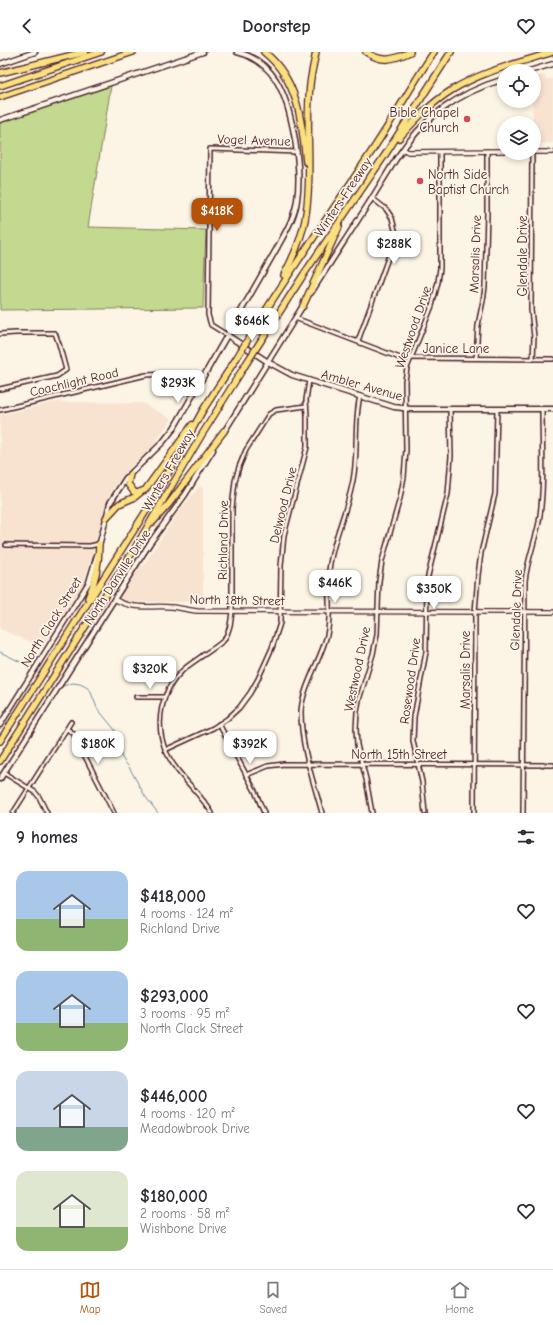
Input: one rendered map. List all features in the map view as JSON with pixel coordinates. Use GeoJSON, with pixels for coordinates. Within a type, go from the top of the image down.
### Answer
{"type":"FeatureCollection","features":[{"type":"Feature","properties":{"kind":"highway"},"geometry":{"type":"LineString","coordinates":[[0,72],[85,52]]}},
{"type":"Feature","properties":{"kind":"highway"},"geometry":{"type":"LineString","coordinates":[[0,86],[101,52]]}},
{"type":"Feature","properties":{"kind":"highway"},"geometry":{"type":"LineString","coordinates":[[0,97],[133,52]]}},
{"type":"Feature","properties":{"kind":"highway"},"geometry":{"type":"LineString","coordinates":[[264,52],[281,69],[289,81],[294,94],[303,135],[308,197]]}},
{"type":"Feature","properties":{"kind":"highway"},"geometry":{"type":"LineString","coordinates":[[269,305],[290,263],[297,246],[304,221],[308,197],[310,85],[316,52]]}},
{"type":"Feature","properties":{"kind":"highway"},"geometry":{"type":"LineString","coordinates":[[366,52],[376,59],[386,60],[398,58],[410,52]]}},
{"type":"Feature","properties":{"kind":"highway","name":"Winters Freeway"},"geometry":{"type":"LineString","coordinates":[[0,741],[155,497],[203,410],[253,330],[305,249],[380,139],[434,52]]}},
{"type":"Feature","properties":{"kind":"highway","name":"Winters Freeway"},"geometry":{"type":"LineString","coordinates":[[0,761],[145,531],[244,367],[304,274],[385,155],[450,52]]}},
{"type":"Feature","properties":{"kind":"highway"},"geometry":{"type":"LineString","coordinates":[[385,155],[418,116],[434,102],[452,90],[467,81],[553,52]]}},
{"type":"Feature","properties":{"kind":"highway"},"geometry":{"type":"LineString","coordinates":[[303,306],[351,206]]}},
{"type":"Feature","properties":{"kind":"highway"},"geometry":{"type":"LineString","coordinates":[[106,518],[119,504],[135,497],[145,490],[203,410]]}},
{"type":"Feature","properties":{"kind":"highway"},"geometry":{"type":"LineString","coordinates":[[145,531],[168,505],[224,431]]}},
{"type":"Feature","properties":{"kind":"highway"},"geometry":{"type":"LineString","coordinates":[[130,474],[128,484],[134,492],[137,493],[145,490]]}},
{"type":"Feature","properties":{"kind":"highway"},"geometry":{"type":"LineString","coordinates":[[79,617],[95,578],[99,562],[99,544]]}},
{"type":"Feature","properties":{"kind":"main road"},"geometry":{"type":"LineString","coordinates":[[0,64],[35,52]]}},
{"type":"Feature","properties":{"kind":"main road"},"geometry":{"type":"LineString","coordinates":[[0,120],[203,52]]}},
{"type":"Feature","properties":{"kind":"main road","name":"North Clack Street"},"geometry":{"type":"LineString","coordinates":[[0,725],[89,582],[110,503],[126,478],[163,442],[174,428],[291,222],[295,210],[298,189],[297,152],[287,107],[276,80],[270,72],[261,63],[237,52]]}},
{"type":"Feature","properties":{"kind":"main road"},"geometry":{"type":"LineString","coordinates":[[541,68],[553,64]]}},
{"type":"Feature","properties":{"kind":"main road","name":"North Danville Drive"},"geometry":{"type":"LineString","coordinates":[[0,778],[150,543],[184,495],[403,149],[418,130],[443,108],[464,95],[497,82]]}},
{"type":"Feature","properties":{"kind":"main road","name":"Ambler Avenue"},"geometry":{"type":"LineString","coordinates":[[227,334],[268,362],[292,375],[394,407],[450,409],[553,409]]}},
{"type":"Feature","properties":{"kind":"street","name":"Vogel Avenue"},"geometry":{"type":"LineString","coordinates":[[227,334],[211,325],[208,315],[210,149],[297,152]]}},
{"type":"Feature","properties":{"kind":"street"},"geometry":{"type":"LineString","coordinates":[[403,149],[408,152],[497,152]]}},
{"type":"Feature","properties":{"kind":"street","name":"Marsalis Drive"},"geometry":{"type":"LineString","coordinates":[[476,358],[478,326],[485,297],[487,151]]}},
{"type":"Feature","properties":{"kind":"street","name":"Westwood Drive"},"geometry":{"type":"LineString","coordinates":[[372,813],[357,737],[357,712],[377,636],[379,581],[382,561],[400,498],[404,477],[406,450],[405,381],[411,359],[432,306],[438,282],[440,268],[440,152]]}},
{"type":"Feature","properties":{"kind":"street"},"geometry":{"type":"LineString","coordinates":[[541,152],[553,152]]}},
{"type":"Feature","properties":{"kind":"street","name":"Glendale Drive"},"geometry":{"type":"LineString","coordinates":[[533,160],[531,310],[534,336],[533,359]]}},
{"type":"Feature","properties":{"kind":"street"},"geometry":{"type":"LineString","coordinates":[[358,341],[395,235],[392,218],[386,209],[372,198]]}},
{"type":"Feature","properties":{"kind":"street","name":"Janice Lane"},"geometry":{"type":"LineString","coordinates":[[295,318],[395,356],[411,359],[553,359]]}},
{"type":"Feature","properties":{"kind":"street"},"geometry":{"type":"LineString","coordinates":[[0,334],[16,332],[55,332],[66,370],[57,376],[0,389]]}},
{"type":"Feature","properties":{"kind":"street","name":"Coachlight Road"},"geometry":{"type":"LineString","coordinates":[[0,410],[146,375],[177,375],[199,384]]}},
{"type":"Feature","properties":{"kind":"street","name":"Delwood Drive"},"geometry":{"type":"LineString","coordinates":[[165,750],[219,724],[239,708],[258,679],[278,630],[284,535],[307,447],[306,392],[309,380]]}},
{"type":"Feature","properties":{"kind":"street"},"geometry":{"type":"LineString","coordinates":[[322,813],[306,755],[302,734],[302,710],[304,698],[327,635],[329,611],[329,571],[354,475],[356,462],[356,410],[360,396]]}},
{"type":"Feature","properties":{"kind":"street","name":"Richland Drive"},"geometry":{"type":"LineString","coordinates":[[212,813],[172,763],[165,750],[159,722],[160,712],[164,697],[173,681],[182,671],[223,640],[231,625],[232,508],[234,486],[239,467],[246,450],[268,414],[276,410],[306,406]]}},
{"type":"Feature","properties":{"kind":"street","name":"Rosewood Drive"},"geometry":{"type":"LineString","coordinates":[[425,813],[422,782],[413,740],[414,717],[426,652],[427,580],[448,494],[451,456],[450,409]]}},
{"type":"Feature","properties":{"kind":"street","name":"Marsalis Drive"},"geometry":{"type":"LineString","coordinates":[[474,813],[475,612],[482,553],[495,494],[497,409]]}},
{"type":"Feature","properties":{"kind":"street","name":"Glendale Drive"},"geometry":{"type":"LineString","coordinates":[[523,813],[524,612],[526,568],[539,523],[541,508],[542,409]]}},
{"type":"Feature","properties":{"kind":"street"},"geometry":{"type":"LineString","coordinates":[[6,545],[90,546],[99,544]]}},
{"type":"Feature","properties":{"kind":"street","name":"North 18th Street"},"geometry":{"type":"LineString","coordinates":[[114,599],[131,606],[171,607],[197,611],[553,612]]}},
{"type":"Feature","properties":{"kind":"street"},"geometry":{"type":"LineString","coordinates":[[136,697],[164,697]]}},
{"type":"Feature","properties":{"kind":"street"},"geometry":{"type":"LineString","coordinates":[[13,813],[71,722]]}},
{"type":"Feature","properties":{"kind":"street"},"geometry":{"type":"LineString","coordinates":[[219,724],[258,797],[264,813]]}},
{"type":"Feature","properties":{"kind":"street"},"geometry":{"type":"LineString","coordinates":[[67,729],[73,733],[114,813]]}},
{"type":"Feature","properties":{"kind":"street","name":"North 15th Street"},"geometry":{"type":"LineString","coordinates":[[246,774],[260,768],[273,765],[553,765]]}},
{"type":"Feature","properties":{"kind":"street"},"geometry":{"type":"LineString","coordinates":[[4,773],[29,788],[39,797],[47,813]]}},
{"type":"Feature","properties":{"kind":"shaded area"},"geometry":{"type":"Polygon","coordinates":[[[545,75],[545,79],[553,79],[553,143],[541,144],[541,116],[533,116],[532,108],[541,108],[541,76],[545,75]]]}},
{"type":"Feature","properties":{"kind":"shaded area"},"geometry":{"type":"Polygon","coordinates":[[[55,402],[142,403],[172,419],[152,447],[130,467],[109,495],[84,583],[43,647],[0,629],[0,415],[55,402]]]}},
{"type":"Feature","properties":{"kind":"shaded area"},"geometry":{"type":"Polygon","coordinates":[[[199,486],[203,488],[203,602],[136,602],[135,604],[124,602],[119,599],[119,595],[139,564],[143,566],[177,514],[199,486]]]}},
{"type":"Feature","properties":{"kind":"green space"},"geometry":{"type":"Polygon","coordinates":[[[111,86],[88,227],[206,230],[203,308],[0,310],[0,123],[111,86]]]}},
{"type":"Feature","properties":{"kind":"waterway"},"geometry":{"type":"LineString","coordinates":[[0,652],[33,668]]}},
{"type":"Feature","properties":{"kind":"waterway"},"geometry":{"type":"LineString","coordinates":[[44,675],[50,678]]}},
{"type":"Feature","properties":{"kind":"waterway"},"geometry":{"type":"LineString","coordinates":[[62,685],[73,683],[80,684],[90,690],[97,708],[115,730],[120,740],[121,756],[129,767],[145,796],[158,813]]}},
{"type":"Feature","properties":{"kind":"place","name":"Bible Chapel Church"},"geometry":{"type":"Point","coordinates":[467,119]}},
{"type":"Feature","properties":{"kind":"place","name":"North Side Baptist Church"},"geometry":{"type":"Point","coordinates":[420,181]}}]}
